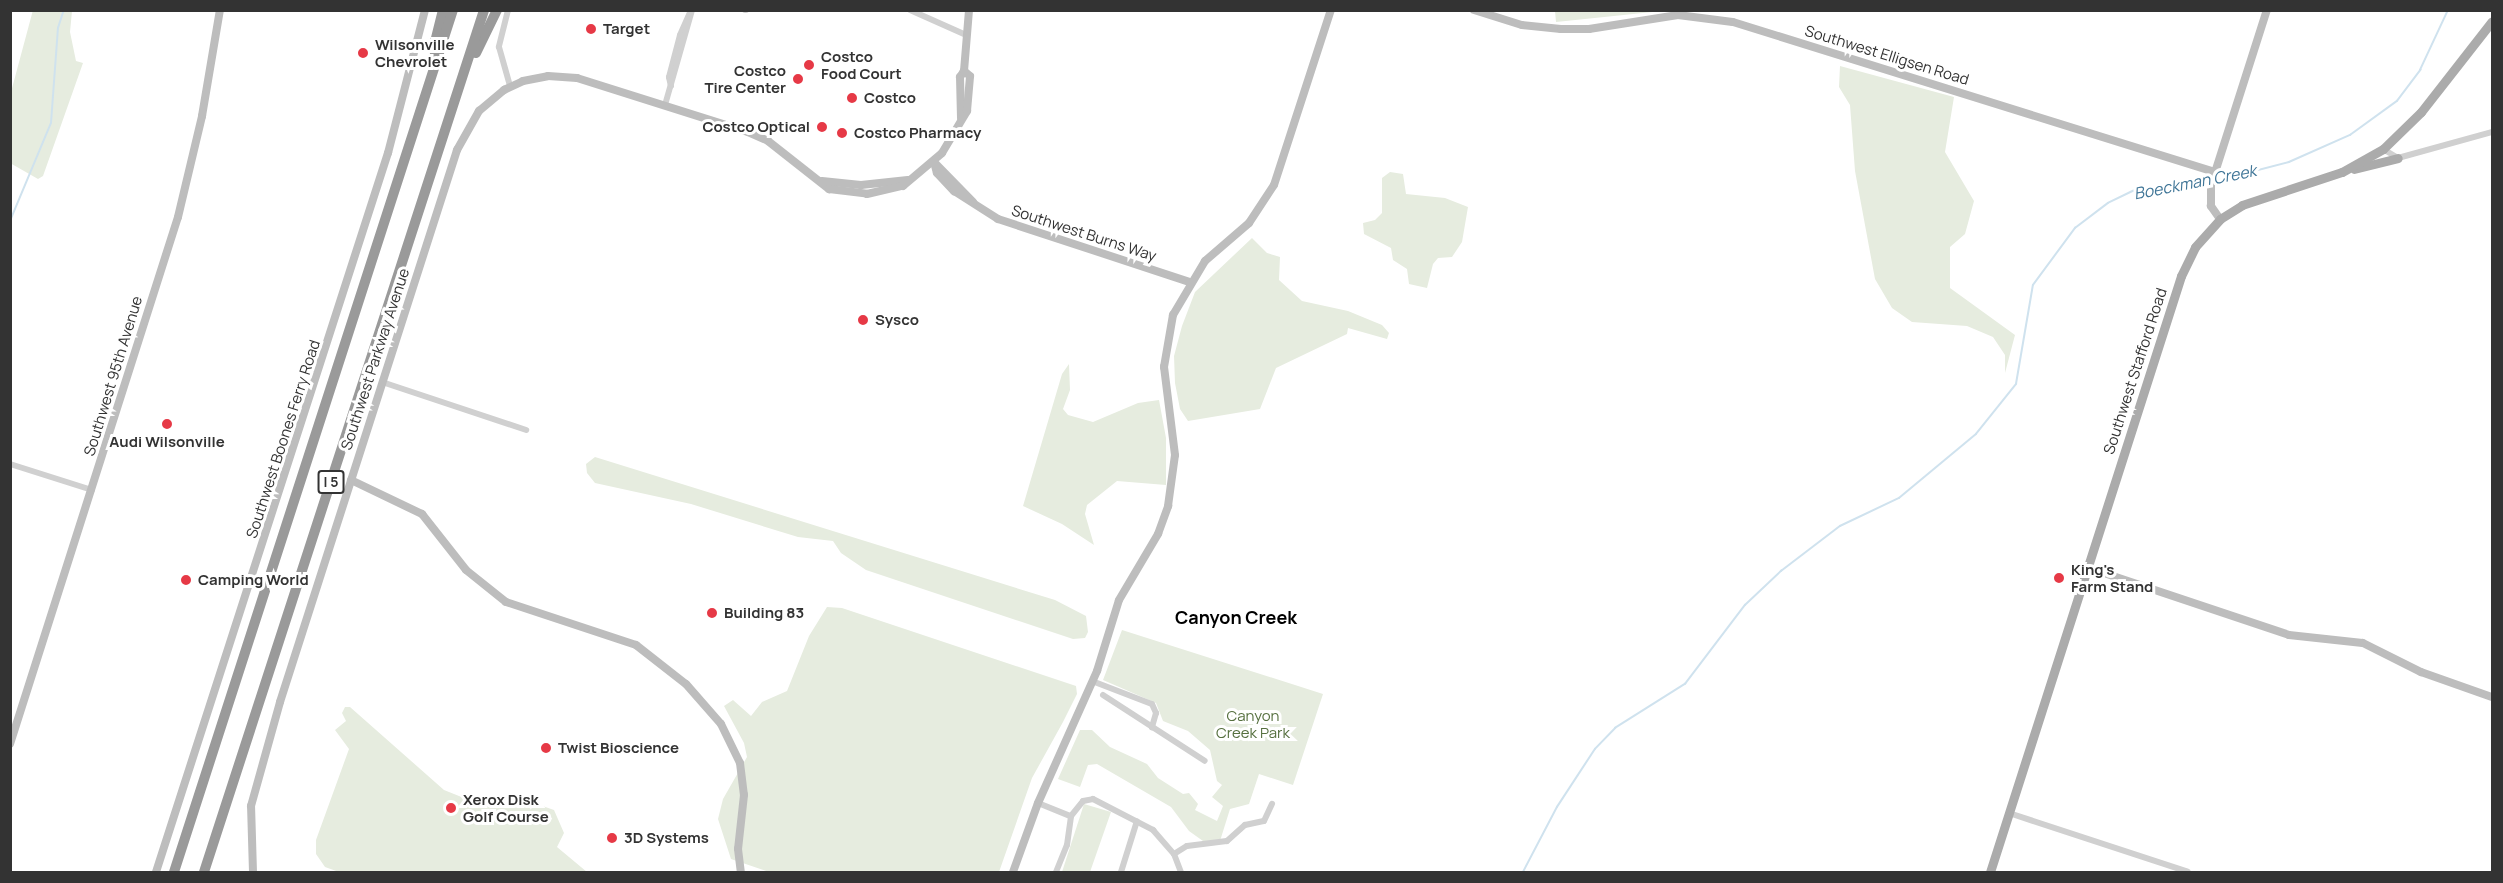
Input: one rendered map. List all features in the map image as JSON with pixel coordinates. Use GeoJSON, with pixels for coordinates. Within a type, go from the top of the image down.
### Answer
{"type":"FeatureCollection","features":[{"type":"Feature","properties":{"kind":"highway","name":"I 5"},"geometry":{"type":"LineString","coordinates":[[412,135],[443,10]]}},
{"type":"Feature","properties":{"kind":"highway","name":"I 5"},"geometry":{"type":"LineString","coordinates":[[174,873],[453,10]]}},
{"type":"Feature","properties":{"kind":"highway","name":"I 5"},"geometry":{"type":"LineString","coordinates":[[204,873],[484,10]]}},
{"type":"Feature","properties":{"kind":"highway","name":"I 5"},"geometry":{"type":"LineString","coordinates":[[458,91],[496,10]]}},
{"type":"Feature","properties":{"kind":"main road","name":"Southwest Stafford Road"},"geometry":{"type":"LineString","coordinates":[[1990,873],[2181,276],[2195,247],[2220,219],[2262,196],[2349,169],[2383,150],[2421,112],[2493,21]]}},
{"type":"Feature","properties":{"kind":"main road"},"geometry":{"type":"LineString","coordinates":[[2349,169],[2398,158]]}},
{"type":"Feature","properties":{"kind":"street","name":"Southwest 95th Avenue"},"geometry":{"type":"LineString","coordinates":[[10,744],[187,183],[220,10]]}},
{"type":"Feature","properties":{"kind":"street","name":"Southwest Boones Ferry Road"},"geometry":{"type":"LineString","coordinates":[[156,873],[388,153],[425,10]]}},
{"type":"Feature","properties":{"kind":"street"},"geometry":{"type":"LineString","coordinates":[[508,10],[500,47],[510,86],[534,78],[566,76],[665,105],[758,136],[838,191],[867,194],[903,186],[934,162],[951,141],[969,98],[970,76],[964,71],[964,34],[969,10]]}},
{"type":"Feature","properties":{"kind":"street"},"geometry":{"type":"LineString","coordinates":[[665,105],[692,10]]}},
{"type":"Feature","properties":{"kind":"street"},"geometry":{"type":"LineString","coordinates":[[910,10],[964,34]]}},
{"type":"Feature","properties":{"kind":"street"},"geometry":{"type":"LineString","coordinates":[[1013,873],[1038,803],[1092,681],[1119,600],[1158,534],[1170,500],[1175,455],[1165,389],[1164,350],[1173,315],[1190,282],[1205,261],[1248,223],[1274,185],[1331,10]]}},
{"type":"Feature","properties":{"kind":"street","name":"Southwest Elligsen Road"},"geometry":{"type":"LineString","coordinates":[[1474,10],[1522,25],[1562,29],[1589,29],[1678,15],[1733,22],[2215,172]]}},
{"type":"Feature","properties":{"kind":"street"},"geometry":{"type":"LineString","coordinates":[[2220,219],[2210,198],[2215,172],[2267,10]]}},
{"type":"Feature","properties":{"kind":"street","name":"Southwest Parkway Avenue"},"geometry":{"type":"LineString","coordinates":[[253,873],[249,825],[253,794],[460,141],[479,111],[510,86]]}},
{"type":"Feature","properties":{"kind":"street"},"geometry":{"type":"LineString","coordinates":[[2383,150],[2398,158],[2493,132]]}},
{"type":"Feature","properties":{"kind":"street","name":"Southwest Burns Way"},"geometry":{"type":"LineString","coordinates":[[934,162],[944,182],[974,204],[1011,225],[1190,282]]}},
{"type":"Feature","properties":{"kind":"street"},"geometry":{"type":"LineString","coordinates":[[382,382],[526,430]]}},
{"type":"Feature","properties":{"kind":"street"},"geometry":{"type":"LineString","coordinates":[[10,464],[92,490]]}},
{"type":"Feature","properties":{"kind":"street"},"geometry":{"type":"LineString","coordinates":[[351,480],[422,514],[466,570],[506,602],[636,645],[691,688],[721,724],[740,764],[744,795],[738,849],[741,873]]}},
{"type":"Feature","properties":{"kind":"street"},"geometry":{"type":"LineString","coordinates":[[2089,568],[2289,635],[2363,644],[2421,672],[2493,697]]}},
{"type":"Feature","properties":{"kind":"street"},"geometry":{"type":"LineString","coordinates":[[1092,681],[1152,704],[1156,713],[1152,727]]}},
{"type":"Feature","properties":{"kind":"street"},"geometry":{"type":"LineString","coordinates":[[1103,695],[1205,761]]}},
{"type":"Feature","properties":{"kind":"street"},"geometry":{"type":"LineString","coordinates":[[1056,873],[1066,845],[1071,816],[1083,801],[1093,799],[1153,830],[1174,854],[1181,873]]}},
{"type":"Feature","properties":{"kind":"street"},"geometry":{"type":"LineString","coordinates":[[1038,803],[1071,816]]}},
{"type":"Feature","properties":{"kind":"street"},"geometry":{"type":"LineString","coordinates":[[1174,854],[1187,846],[1227,841],[1245,825],[1264,821],[1272,804]]}},
{"type":"Feature","properties":{"kind":"street"},"geometry":{"type":"LineString","coordinates":[[2009,813],[2188,873]]}},
{"type":"Feature","properties":{"kind":"street"},"geometry":{"type":"LineString","coordinates":[[1121,873],[1137,821]]}},
{"type":"Feature","properties":{"kind":"green space"},"geometry":{"type":"Polygon","coordinates":[[[33,10],[72,11],[70,32],[76,61],[83,63],[43,176],[38,179],[10,163],[11,92],[33,10]]]}},
{"type":"Feature","properties":{"kind":"green space"},"geometry":{"type":"Polygon","coordinates":[[[1555,10],[1662,11],[1556,22],[1555,10]]]}},
{"type":"Feature","properties":{"kind":"green space"},"geometry":{"type":"Polygon","coordinates":[[[1840,66],[1954,97],[1945,152],[1974,201],[1965,234],[1950,247],[1950,288],[2015,335],[2005,373],[2005,355],[1993,337],[1967,326],[1912,322],[1892,308],[1875,279],[1855,171],[1850,105],[1839,87],[1840,66]]]}},
{"type":"Feature","properties":{"kind":"green space"},"geometry":{"type":"Polygon","coordinates":[[[1390,172],[1403,174],[1406,194],[1445,198],[1468,207],[1462,242],[1452,257],[1438,258],[1433,264],[1427,288],[1409,284],[1407,269],[1393,260],[1391,248],[1364,234],[1363,223],[1375,220],[1382,213],[1382,178],[1390,172]]]}},
{"type":"Feature","properties":{"kind":"green space"},"geometry":{"type":"Polygon","coordinates":[[[1252,238],[1267,253],[1280,257],[1279,280],[1302,301],[1348,311],[1382,325],[1389,333],[1387,339],[1348,328],[1347,334],[1276,368],[1260,409],[1188,421],[1180,409],[1175,383],[1174,356],[1182,326],[1195,292],[1252,238]]]}},
{"type":"Feature","properties":{"kind":"green space"},"geometry":{"type":"Polygon","coordinates":[[[1069,364],[1070,390],[1063,409],[1068,415],[1093,422],[1138,403],[1159,400],[1166,438],[1166,485],[1117,481],[1087,505],[1085,514],[1094,545],[1062,524],[1023,506],[1062,374],[1069,364]]]}},
{"type":"Feature","properties":{"kind":"green space"},"geometry":{"type":"Polygon","coordinates":[[[595,457],[1055,600],[1086,616],[1088,632],[1085,638],[1073,639],[866,570],[841,553],[833,541],[798,537],[691,504],[595,483],[587,473],[586,464],[595,457]]]}},
{"type":"Feature","properties":{"kind":"green space"},"geometry":{"type":"Polygon","coordinates":[[[827,607],[842,608],[1076,686],[1077,694],[1032,778],[999,872],[769,872],[731,859],[718,819],[723,799],[747,757],[744,743],[724,706],[733,700],[751,716],[762,702],[787,691],[809,636],[827,607]]]}},
{"type":"Feature","properties":{"kind":"green space","name":"Canyon Creek Park"},"geometry":{"type":"Polygon","coordinates":[[[1122,630],[1323,694],[1293,785],[1259,774],[1249,804],[1230,809],[1220,841],[1203,841],[1189,831],[1171,807],[1097,764],[1088,765],[1080,787],[1058,779],[1080,730],[1092,730],[1110,747],[1147,764],[1158,778],[1183,794],[1189,793],[1198,804],[1195,810],[1217,821],[1223,806],[1212,797],[1222,785],[1217,781],[1210,750],[1188,731],[1163,721],[1156,703],[1103,680],[1122,630]]]}},
{"type":"Feature","properties":{"kind":"green space"},"geometry":{"type":"Polygon","coordinates":[[[345,707],[350,707],[444,790],[474,802],[531,802],[554,810],[564,833],[557,847],[587,872],[339,872],[325,867],[316,854],[316,840],[349,749],[335,730],[346,721],[342,713],[345,707]]]}},
{"type":"Feature","properties":{"kind":"green space"},"geometry":{"type":"Polygon","coordinates":[[[1084,804],[1111,812],[1090,872],[1062,872],[1084,804]]]}},
{"type":"Feature","properties":{"kind":"waterway"},"geometry":{"type":"LineString","coordinates":[[10,221],[51,123],[58,28],[64,10]]}},
{"type":"Feature","properties":{"kind":"waterway","name":"Boeckman Creek"},"geometry":{"type":"LineString","coordinates":[[2216,181],[2289,162],[2350,135],[2397,101],[2420,70],[2448,10]]}},
{"type":"Feature","properties":{"kind":"waterway","name":"Boeckman Creek"},"geometry":{"type":"LineString","coordinates":[[1523,872],[1557,807],[1595,749],[1615,728],[1685,684],[1745,605],[1781,571],[1840,526],[1899,498],[1976,434],[2016,384],[2033,285],[2075,228],[2108,203],[2133,191],[2208,182]]}},
{"type":"Feature","properties":{"kind":"place","name":"Target"},"geometry":{"type":"Point","coordinates":[591,29]}},
{"type":"Feature","properties":{"kind":"place","name":"Wilsonville Chevrolet"},"geometry":{"type":"Point","coordinates":[363,53]}},
{"type":"Feature","properties":{"kind":"place","name":"Costco Food Court"},"geometry":{"type":"Point","coordinates":[809,65]}},
{"type":"Feature","properties":{"kind":"place","name":"Costco Tire Center"},"geometry":{"type":"Point","coordinates":[798,79]}},
{"type":"Feature","properties":{"kind":"place","name":"Costco"},"geometry":{"type":"Point","coordinates":[852,98]}},
{"type":"Feature","properties":{"kind":"place","name":"Costco Optical"},"geometry":{"type":"Point","coordinates":[822,127]}},
{"type":"Feature","properties":{"kind":"place","name":"Costco Pharmacy"},"geometry":{"type":"Point","coordinates":[842,133]}},
{"type":"Feature","properties":{"kind":"place","name":"Sysco"},"geometry":{"type":"Point","coordinates":[863,320]}},
{"type":"Feature","properties":{"kind":"place","name":"Audi Wilsonville"},"geometry":{"type":"Point","coordinates":[167,424]}},
{"type":"Feature","properties":{"kind":"place","name":"King's Farm Stand"},"geometry":{"type":"Point","coordinates":[2059,578]}},
{"type":"Feature","properties":{"kind":"place","name":"Camping World"},"geometry":{"type":"Point","coordinates":[186,580]}},
{"type":"Feature","properties":{"kind":"place","name":"Building 83"},"geometry":{"type":"Point","coordinates":[712,613]}},
{"type":"Feature","properties":{"kind":"place","name":"Twist Bioscience"},"geometry":{"type":"Point","coordinates":[546,748]}},
{"type":"Feature","properties":{"kind":"place","name":"Xerox Disk Golf Course"},"geometry":{"type":"Point","coordinates":[451,808]}},
{"type":"Feature","properties":{"kind":"place","name":"3D Systems"},"geometry":{"type":"Point","coordinates":[612,838]}},
{"type":"Feature","properties":{"kind":"district","name":"Canyon Creek"},"geometry":{"type":"Point","coordinates":[1236,617]}}]}
